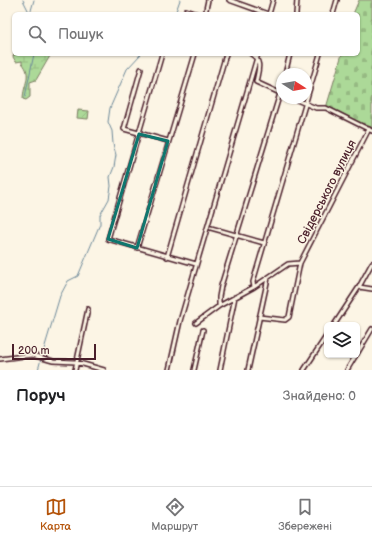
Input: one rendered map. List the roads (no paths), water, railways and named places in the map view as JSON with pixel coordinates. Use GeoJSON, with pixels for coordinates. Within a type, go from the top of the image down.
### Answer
{"type":"FeatureCollection","features":[{"type":"Feature","properties":{"kind":"street"},"geometry":{"type":"LineString","coordinates":[[205,12],[208,0]]}},
{"type":"Feature","properties":{"kind":"street"},"geometry":{"type":"LineString","coordinates":[[229,0],[262,12]]}},
{"type":"Feature","properties":{"kind":"street"},"geometry":{"type":"LineString","coordinates":[[269,12],[273,0]]}},
{"type":"Feature","properties":{"kind":"street"},"geometry":{"type":"LineString","coordinates":[[296,12],[297,0]]}},
{"type":"Feature","properties":{"kind":"street"},"geometry":{"type":"LineString","coordinates":[[334,12],[337,0]]}},
{"type":"Feature","properties":{"kind":"street"},"geometry":{"type":"LineString","coordinates":[[186,10],[192,12]]}},
{"type":"Feature","properties":{"kind":"street"},"geometry":{"type":"LineString","coordinates":[[161,56],[108,240],[196,264]]}},
{"type":"Feature","properties":{"kind":"street"},"geometry":{"type":"LineString","coordinates":[[137,248],[194,56]]}},
{"type":"Feature","properties":{"kind":"street"},"geometry":{"type":"LineString","coordinates":[[167,257],[225,56]]}},
{"type":"Feature","properties":{"kind":"street"},"geometry":{"type":"LineString","coordinates":[[254,56],[259,62],[256,82],[276,92]]}},
{"type":"Feature","properties":{"kind":"street"},"geometry":{"type":"LineString","coordinates":[[286,68],[290,56]]}},
{"type":"Feature","properties":{"kind":"street"},"geometry":{"type":"LineString","coordinates":[[312,80],[319,56]]}},
{"type":"Feature","properties":{"kind":"street"},"geometry":{"type":"LineString","coordinates":[[169,370],[180,321],[196,264],[257,58]]}},
{"type":"Feature","properties":{"kind":"street"},"geometry":{"type":"LineString","coordinates":[[141,69],[123,126],[125,130],[168,141]]}},
{"type":"Feature","properties":{"kind":"street"},"geometry":{"type":"LineString","coordinates":[[219,306],[219,296],[278,104]]}},
{"type":"Feature","properties":{"kind":"street"},"geometry":{"type":"LineString","coordinates":[[254,287],[253,282],[305,104]]}},
{"type":"Feature","properties":{"kind":"street"},"geometry":{"type":"LineString","coordinates":[[307,104],[316,108],[326,108],[370,130]]}},
{"type":"Feature","properties":{"kind":"street","name":"Свiдерського вулиця"},"geometry":{"type":"LineString","coordinates":[[259,316],[287,319],[300,263],[370,130]]}},
{"type":"Feature","properties":{"kind":"street"},"geometry":{"type":"LineString","coordinates":[[211,228],[264,243]]}},
{"type":"Feature","properties":{"kind":"street"},"geometry":{"type":"LineString","coordinates":[[196,323],[219,306],[254,287],[288,264],[300,263]]}},
{"type":"Feature","properties":{"kind":"street"},"geometry":{"type":"LineString","coordinates":[[336,322],[359,287],[372,263]]}},
{"type":"Feature","properties":{"kind":"street"},"geometry":{"type":"LineString","coordinates":[[248,370],[268,278]]}},
{"type":"Feature","properties":{"kind":"street"},"geometry":{"type":"LineString","coordinates":[[359,287],[372,289]]}},
{"type":"Feature","properties":{"kind":"street"},"geometry":{"type":"LineString","coordinates":[[220,370],[235,297]]}},
{"type":"Feature","properties":{"kind":"street"},"geometry":{"type":"LineString","coordinates":[[75,370],[88,309]]}},
{"type":"Feature","properties":{"kind":"street"},"geometry":{"type":"LineString","coordinates":[[360,349],[372,329]]}},
{"type":"Feature","properties":{"kind":"street"},"geometry":{"type":"LineString","coordinates":[[194,370],[203,330]]}},
{"type":"Feature","properties":{"kind":"street"},"geometry":{"type":"LineString","coordinates":[[304,370],[324,340]]}},
{"type":"Feature","properties":{"kind":"street"},"geometry":{"type":"LineString","coordinates":[[0,359],[32,356],[53,361],[76,362],[104,370]]}},
{"type":"Feature","properties":{"kind":"street"},"geometry":{"type":"LineString","coordinates":[[347,370],[354,358]]}},
{"type":"Feature","properties":{"kind":"waterway"},"geometry":{"type":"LineString","coordinates":[[23,0],[29,12]]}},
{"type":"Feature","properties":{"kind":"waterway"},"geometry":{"type":"LineString","coordinates":[[31,12],[34,0]]}},
{"type":"Feature","properties":{"kind":"waterway"},"geometry":{"type":"LineString","coordinates":[[176,12],[180,0]]}},
{"type":"Feature","properties":{"kind":"waterway"},"geometry":{"type":"LineString","coordinates":[[25,97],[34,56]]}},
{"type":"Feature","properties":{"kind":"waterway"},"geometry":{"type":"LineString","coordinates":[[42,356],[60,296],[68,281],[78,276],[100,224],[100,215],[109,199],[111,186],[110,177],[114,167],[116,155],[112,131],[108,122],[110,108],[127,69],[139,56]]}},
{"type":"Feature","properties":{"kind":"waterway"},"geometry":{"type":"LineString","coordinates":[[38,370],[41,359]]}}]}
